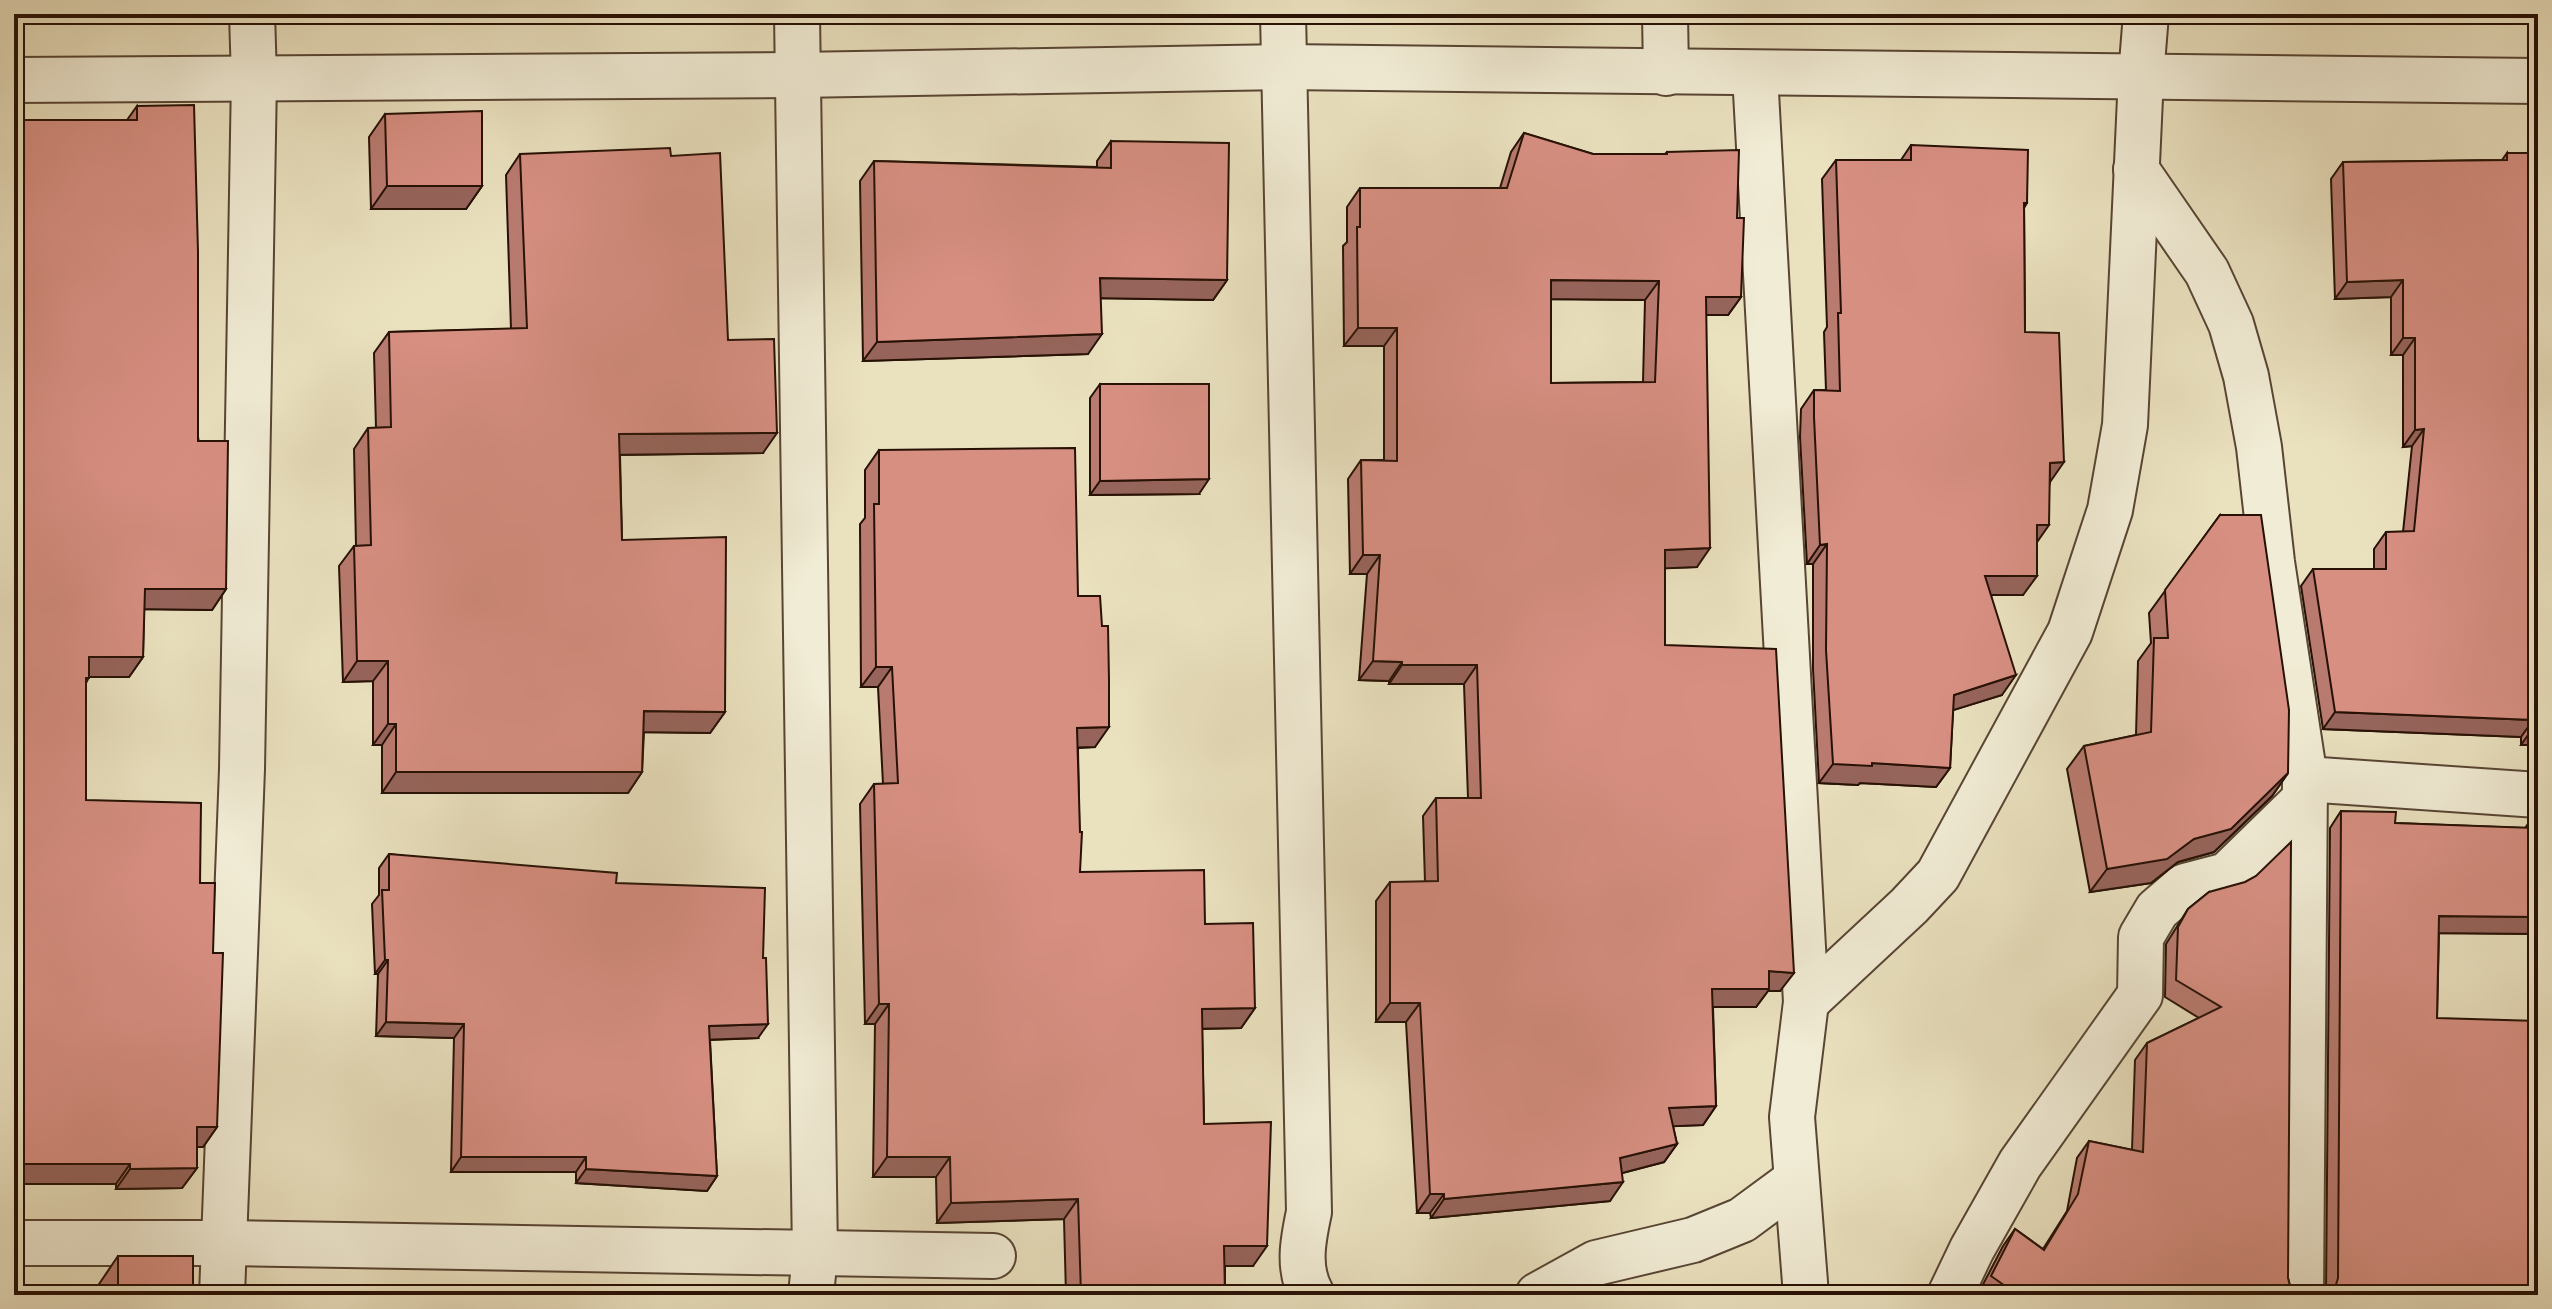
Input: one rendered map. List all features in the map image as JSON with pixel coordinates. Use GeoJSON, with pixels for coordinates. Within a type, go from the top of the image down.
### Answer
{"type":"FeatureCollection","features":[{"type":"Feature","properties":{"kind":"street"},"geometry":{"type":"LineString","coordinates":[[222,1295],[242,753],[254,78],[252,14]]}},
{"type":"Feature","properties":{"kind":"street"},"geometry":{"type":"LineString","coordinates":[[797,14],[813,1275]]}},
{"type":"Feature","properties":{"kind":"street"},"geometry":{"type":"LineString","coordinates":[[1283,14],[1309,1212],[1302,1245],[1305,1283],[1312,1295]]}},
{"type":"Feature","properties":{"kind":"street"},"geometry":{"type":"LineString","coordinates":[[1665,14],[1666,73]]}},
{"type":"Feature","properties":{"kind":"street"},"geometry":{"type":"LineString","coordinates":[[1806,1002],[1938,875],[2070,632],[2110,510],[2125,425],[2146,14]]}},
{"type":"Feature","properties":{"kind":"street"},"geometry":{"type":"LineString","coordinates":[[14,80],[796,75],[1284,67],[2538,81]]}},
{"type":"Feature","properties":{"kind":"street"},"geometry":{"type":"LineString","coordinates":[[1755,74],[1806,1002],[1792,1117],[1806,1295]]}},
{"type":"Feature","properties":{"kind":"street"},"geometry":{"type":"LineString","coordinates":[[2136,169],[2207,272],[2231,324],[2243,363],[2259,447],[2272,562],[2305,789],[2301,1295]]}},
{"type":"Feature","properties":{"kind":"street"},"geometry":{"type":"LineString","coordinates":[[1950,1295],[2020,1164],[2140,995],[2141,937],[2157,910],[2185,886],[2227,875],[2305,789],[2538,795]]}},
{"type":"Feature","properties":{"kind":"street"},"geometry":{"type":"LineString","coordinates":[[1538,1295],[1596,1263],[1693,1240],[1742,1220],[1795,1181]]}},
{"type":"Feature","properties":{"kind":"street"},"geometry":{"type":"LineString","coordinates":[[14,1243],[224,1243],[813,1275],[993,1256]]}},
{"type":"Feature","properties":{"kind":"building"},"geometry":{"type":"Polygon","coordinates":[[[194,105],[198,441],[228,441],[226,589],[145,589],[143,657],[89,657],[89,678],[86,678],[86,800],[201,803],[200,883],[215,883],[213,953],[223,953],[217,1127],[197,1127],[197,1168],[130,1169],[130,1164],[14,1164],[14,120],[137,120],[137,106],[194,105]]]}},
{"type":"Feature","properties":{"kind":"building"},"geometry":{"type":"Polygon","coordinates":[[[482,111],[482,186],[387,186],[385,114],[482,111]]]}},
{"type":"Feature","properties":{"kind":"building"},"geometry":{"type":"Polygon","coordinates":[[[1524,133],[1593,154],[1739,150],[1737,218],[1744,218],[1741,297],[1706,297],[1710,548],[1665,550],[1665,645],[1776,649],[1794,973],[1769,971],[1769,989],[1712,989],[1716,1106],[1669,1108],[1677,1144],[1620,1158],[1623,1182],[1444,1199],[1444,1194],[1430,1194],[1420,1003],[1390,1003],[1390,882],[1438,881],[1436,798],[1481,798],[1477,665],[1402,665],[1402,662],[1373,661],[1380,555],[1363,555],[1361,460],[1397,461],[1397,328],[1358,328],[1357,227],[1360,227],[1360,188],[1507,188],[1524,133]],[[1551,280],[1551,383],[1655,382],[1659,281],[1551,280]]]}},
{"type":"Feature","properties":{"kind":"building"},"geometry":{"type":"Polygon","coordinates":[[[1111,141],[1229,143],[1227,280],[1100,278],[1102,334],[877,342],[874,161],[1111,168],[1111,141]]]}},
{"type":"Feature","properties":{"kind":"building"},"geometry":{"type":"Polygon","coordinates":[[[1911,145],[2028,150],[2027,203],[2024,203],[2025,332],[2059,333],[2064,462],[2050,463],[2049,525],[2037,525],[2037,576],[1985,576],[2016,675],[1954,695],[1950,768],[1833,764],[1826,650],[1827,544],[1820,545],[1814,390],[1840,391],[1836,160],[1911,160],[1911,145]]]}},
{"type":"Feature","properties":{"kind":"building"},"geometry":{"type":"Polygon","coordinates":[[[670,148],[671,156],[720,153],[728,340],[774,339],[777,433],[619,434],[622,540],[726,537],[725,712],[644,711],[642,772],[396,772],[396,724],[388,724],[388,661],[357,661],[354,546],[371,545],[368,428],[391,427],[389,332],[527,328],[520,154],[670,148]]]}},
{"type":"Feature","properties":{"kind":"building"},"geometry":{"type":"Polygon","coordinates":[[[2507,153],[2538,153],[2538,728],[2533,728],[2533,720],[2335,712],[2313,569],[2386,569],[2386,532],[2414,531],[2424,429],[2415,430],[2415,338],[2403,338],[2403,280],[2347,282],[2343,162],[2507,160],[2507,153]]]}},
{"type":"Feature","properties":{"kind":"building"},"geometry":{"type":"Polygon","coordinates":[[[1100,384],[1209,384],[1209,479],[1100,481],[1100,384]]]}},
{"type":"Feature","properties":{"kind":"building"},"geometry":{"type":"Polygon","coordinates":[[[1075,448],[1078,596],[1100,596],[1102,626],[1108,626],[1109,680],[1109,727],[1077,728],[1082,832],[1080,872],[1204,870],[1205,924],[1253,923],[1255,1008],[1202,1009],[1204,1124],[1271,1122],[1267,1246],[1224,1246],[1225,1295],[1081,1295],[1078,1199],[951,1203],[950,1157],[887,1157],[889,1004],[879,1004],[874,784],[898,783],[892,667],[876,667],[874,504],[879,504],[879,450],[1075,448]]]}},
{"type":"Feature","properties":{"kind":"building"},"geometry":{"type":"Polygon","coordinates":[[[2220,515],[2261,515],[2289,710],[2288,773],[2231,829],[2194,839],[2167,859],[2107,869],[2084,746],[2151,732],[2154,638],[2168,638],[2165,590],[2220,515]]]}},
{"type":"Feature","properties":{"kind":"building"},"geometry":{"type":"Polygon","coordinates":[[[2341,811],[2396,812],[2395,823],[2533,828],[2533,817],[2538,817],[2538,917],[2439,916],[2437,1018],[2538,1021],[2538,1295],[2330,1295],[2338,1278],[2341,811]]]}},
{"type":"Feature","properties":{"kind":"building"},"geometry":{"type":"Polygon","coordinates":[[[2291,842],[2288,1278],[2296,1295],[2018,1295],[1991,1276],[2015,1229],[2044,1250],[2078,1194],[2089,1141],[2143,1152],[2147,1043],[2221,1007],[2176,980],[2178,927],[2188,909],[2209,892],[2256,876],[2291,842]]]}},
{"type":"Feature","properties":{"kind":"building"},"geometry":{"type":"Polygon","coordinates":[[[389,854],[617,873],[616,883],[765,888],[763,958],[766,958],[768,1024],[709,1026],[717,1176],[586,1169],[586,1157],[461,1157],[464,1024],[386,1022],[388,960],[385,960],[382,890],[389,890],[389,854]]]}},
{"type":"Feature","properties":{"kind":"building"},"geometry":{"type":"Polygon","coordinates":[[[118,1256],[193,1256],[193,1295],[73,1295],[73,1290],[118,1290],[118,1256]]]}}]}
